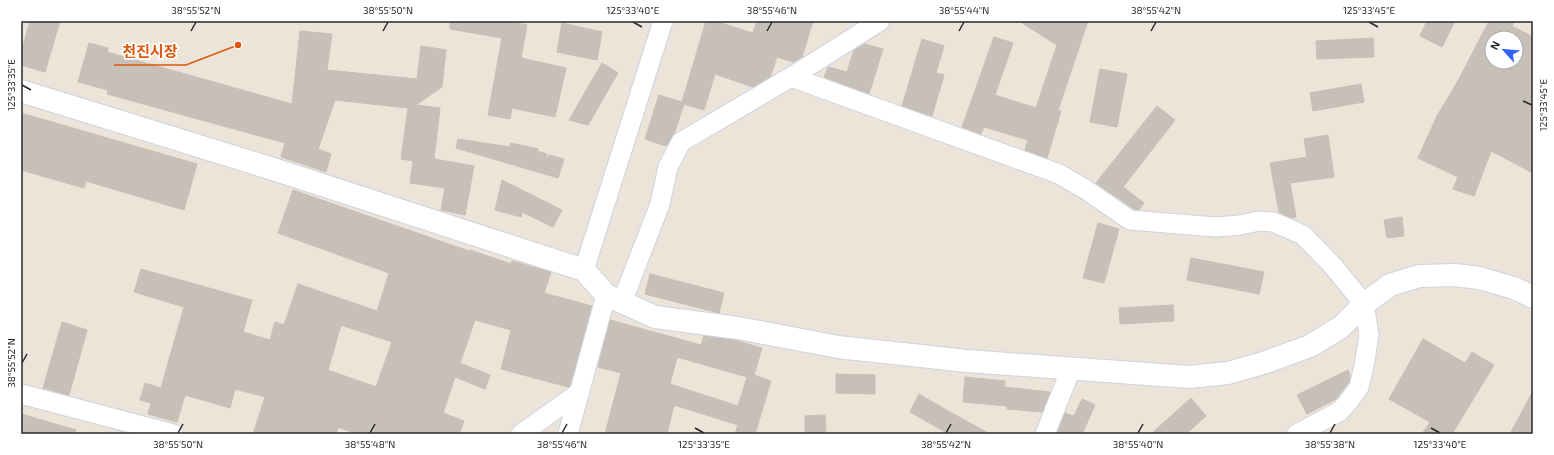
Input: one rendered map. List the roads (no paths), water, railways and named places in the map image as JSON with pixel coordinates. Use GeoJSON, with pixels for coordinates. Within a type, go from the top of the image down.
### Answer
{"type":"FeatureCollection","features":[{"type":"Feature","properties":{"kind":"street"},"geometry":{"type":"LineString","coordinates":[[584,270],[663,21]]}},
{"type":"Feature","properties":{"kind":"street"},"geometry":{"type":"LineString","coordinates":[[568,434],[580,392],[614,299],[660,204],[668,167],[681,142],[791,77],[880,21]]}},
{"type":"Feature","properties":{"kind":"street"},"geometry":{"type":"LineString","coordinates":[[791,77],[1059,174],[1085,189],[1130,220],[1216,227],[1240,225],[1259,221],[1273,222],[1303,235],[1333,266],[1364,304],[1369,335],[1359,387],[1349,402],[1340,411],[1297,434]]}},
{"type":"Feature","properties":{"kind":"street"},"geometry":{"type":"LineString","coordinates":[[21,91],[280,171],[584,270],[614,299],[655,316],[745,329],[838,347],[967,361],[1188,377],[1228,373],[1263,363],[1310,346],[1341,327],[1364,304],[1390,285],[1419,276],[1455,275],[1479,278],[1514,288],[1533,297]]}},
{"type":"Feature","properties":{"kind":"street"},"geometry":{"type":"LineString","coordinates":[[1045,434],[1071,369]]}},
{"type":"Feature","properties":{"kind":"street"},"geometry":{"type":"LineString","coordinates":[[521,434],[580,392]]}},
{"type":"Feature","properties":{"kind":"street"},"geometry":{"type":"LineString","coordinates":[[21,394],[173,434]]}},
{"type":"Feature","properties":{"kind":"place","name":"천진시장"},"geometry":{"type":"Point","coordinates":[238,45]}}]}
